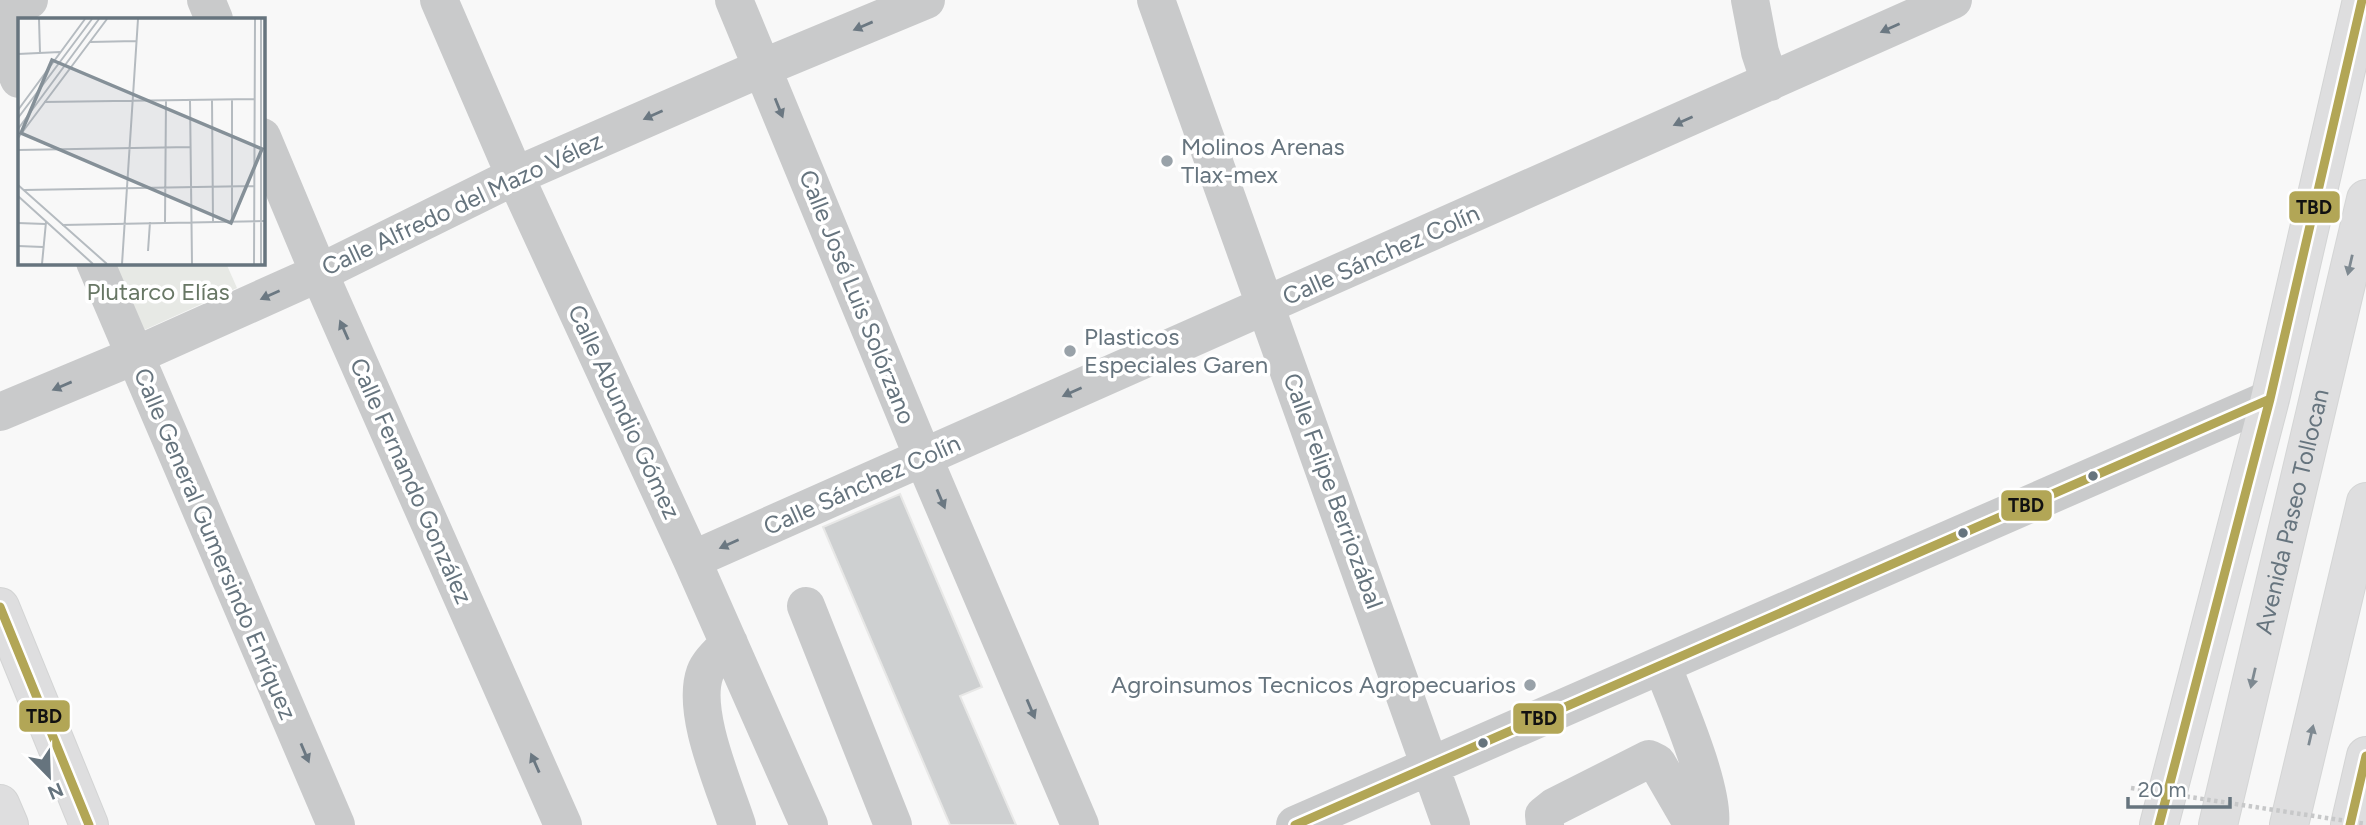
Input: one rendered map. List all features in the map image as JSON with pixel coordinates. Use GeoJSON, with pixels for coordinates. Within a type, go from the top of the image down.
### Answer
{"type":"FeatureCollection","features":[{"type":"Feature","properties":{"kind":"main road","name":"Avenida Paseo Tollocan"},"geometry":{"type":"LineString","coordinates":[[2159,825],[2270,399],[2362,0]]}},
{"type":"Feature","properties":{"kind":"main road","name":"Avenida Paseo Tollocan"},"geometry":{"type":"LineString","coordinates":[[2218,825],[2366,199]]}},
{"type":"Feature","properties":{"kind":"main road"},"geometry":{"type":"LineString","coordinates":[[2290,825],[2366,502]]}},
{"type":"Feature","properties":{"kind":"main road"},"geometry":{"type":"LineString","coordinates":[[0,607],[89,825]]}},
{"type":"Feature","properties":{"kind":"main road"},"geometry":{"type":"LineString","coordinates":[[2350,825],[2366,756]]}},
{"type":"Feature","properties":{"kind":"main road"},"geometry":{"type":"LineString","coordinates":[[0,804],[9,825]]}},
{"type":"Feature","properties":{"kind":"street"},"geometry":{"type":"LineString","coordinates":[[0,13],[29,0]]}},
{"type":"Feature","properties":{"kind":"street"},"geometry":{"type":"LineString","coordinates":[[206,0],[214,18]]}},
{"type":"Feature","properties":{"kind":"street","name":"Calle Abundio Gómez"},"geometry":{"type":"LineString","coordinates":[[439,0],[515,176],[692,560],[809,825]]}},
{"type":"Feature","properties":{"kind":"street","name":"Calle José Luis Solórzano"},"geometry":{"type":"LineString","coordinates":[[734,0],[923,457],[1080,825]]}},
{"type":"Feature","properties":{"kind":"street","name":"Calle Alfredo del Mazo Vélez"},"geometry":{"type":"LineString","coordinates":[[0,412],[134,356],[319,273],[515,176],[926,0]]}},
{"type":"Feature","properties":{"kind":"street","name":"Calle Felipe Berriozábal"},"geometry":{"type":"LineString","coordinates":[[1156,0],[1451,825]]}},
{"type":"Feature","properties":{"kind":"street"},"geometry":{"type":"LineString","coordinates":[[1750,0],[1760,52],[1770,82]]}},
{"type":"Feature","properties":{"kind":"street","name":"Calle Sánchez Colín"},"geometry":{"type":"LineString","coordinates":[[692,560],[1953,0]]}},
{"type":"Feature","properties":{"kind":"street"},"geometry":{"type":"LineString","coordinates":[[0,32],[18,77]]}},
{"type":"Feature","properties":{"kind":"street","name":"Calle Fernando González"},"geometry":{"type":"LineString","coordinates":[[264,141],[319,273],[563,825]]}},
{"type":"Feature","properties":{"kind":"street","name":"Calle General Gumersindo Enríquez"},"geometry":{"type":"LineString","coordinates":[[96,264],[336,825]]}},
{"type":"Feature","properties":{"kind":"street"},"geometry":{"type":"LineString","coordinates":[[1295,825],[2270,399]]}},
{"type":"Feature","properties":{"kind":"street"},"geometry":{"type":"LineString","coordinates":[[806,606],[893,825]]}},
{"type":"Feature","properties":{"kind":"street"},"geometry":{"type":"LineString","coordinates":[[729,643],[706,670],[700,691],[704,723],[737,825]]}},
{"type":"Feature","properties":{"kind":"street"},"geometry":{"type":"LineString","coordinates":[[1661,665],[1707,792],[1710,825]]}},
{"type":"Feature","properties":{"kind":"street"},"geometry":{"type":"LineString","coordinates":[[1545,825],[1544,815],[1554,807],[1649,759],[1657,763],[1693,825]]}},
{"type":"Feature","properties":{"kind":"path"},"geometry":{"type":"LineString","coordinates":[[2131,788],[2366,824]]}},
{"type":"Feature","properties":{"kind":"green space","name":"Plutarco Elías"},"geometry":{"type":"Polygon","coordinates":[[[115,264],[226,264],[237,288],[142,331],[115,264]]]}},
{"type":"Feature","properties":{"kind":"building"},"geometry":{"type":"Polygon","coordinates":[[[900,494],[982,687],[960,696],[1016,825],[950,825],[823,527],[900,494]]]}},
{"type":"Feature","properties":{"kind":"transit line","name":"TBD"},"geometry":{"type":"LineString","coordinates":[[2159,825],[2270,399],[2362,0]]}},
{"type":"Feature","properties":{"kind":"transit line","name":"TBD"},"geometry":{"type":"LineString","coordinates":[[1295,825],[2270,399]]}},
{"type":"Feature","properties":{"kind":"transit line","name":"TBD"},"geometry":{"type":"LineString","coordinates":[[0,607],[89,825]]}},
{"type":"Feature","properties":{"kind":"transit line","name":"TBD"},"geometry":{"type":"LineString","coordinates":[[2350,825],[2366,756]]}},
{"type":"Feature","properties":{"kind":"place","name":"Molinos Arenas Tlax-mex"},"geometry":{"type":"Point","coordinates":[1167,161]}},
{"type":"Feature","properties":{"kind":"place","name":"Plasticos Especiales Garen"},"geometry":{"type":"Point","coordinates":[1070,351]}},
{"type":"Feature","properties":{"kind":"place","name":"Agroinsumos Tecnicos Agropecuarios"},"geometry":{"type":"Point","coordinates":[1530,685]}}]}
